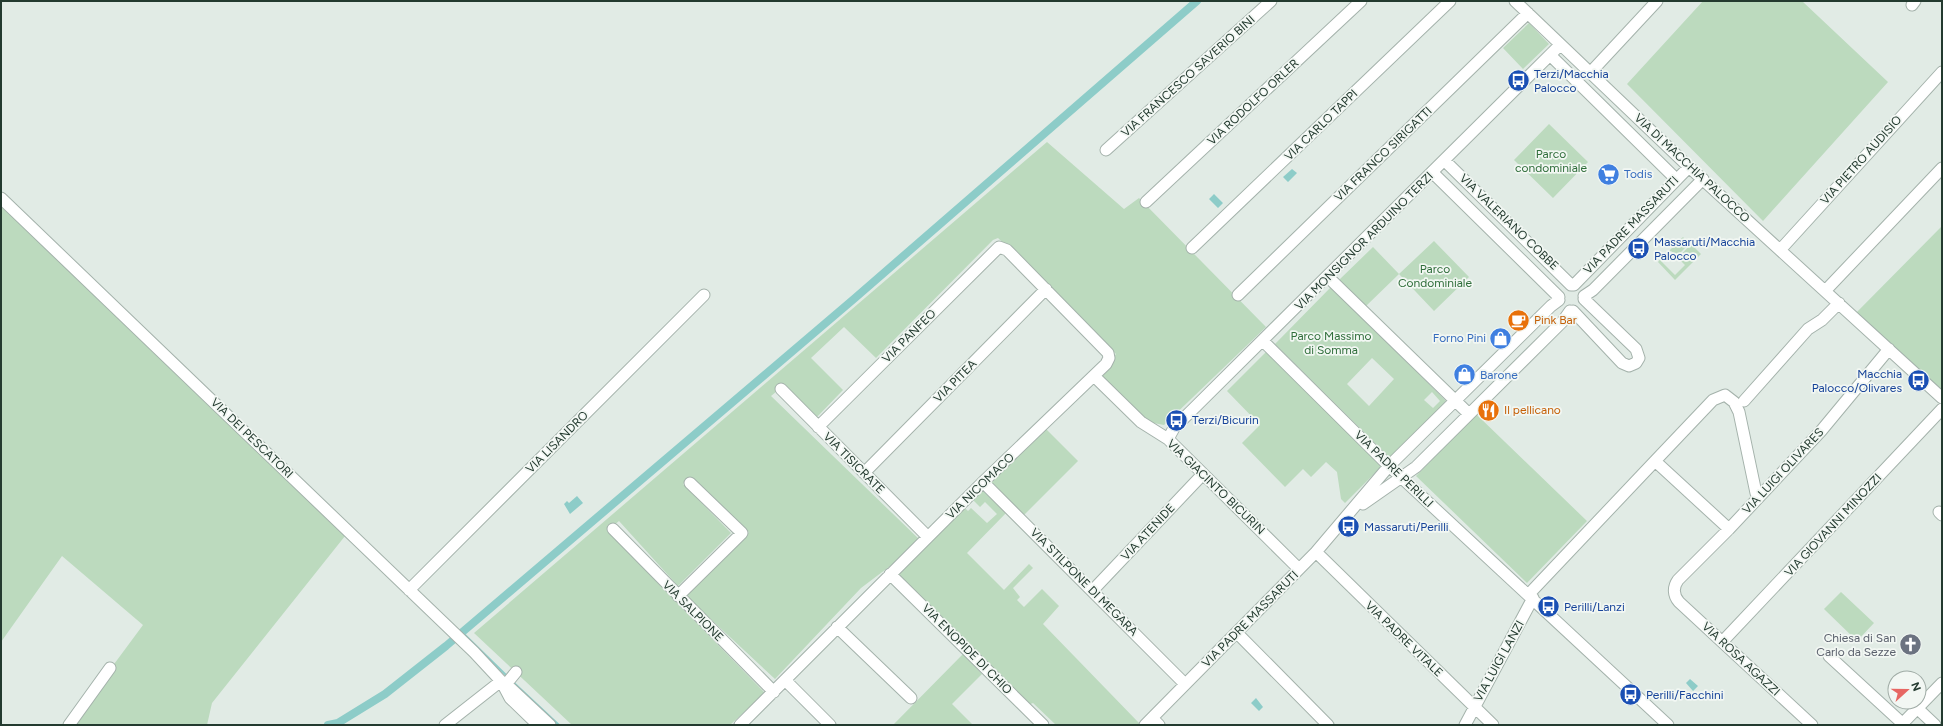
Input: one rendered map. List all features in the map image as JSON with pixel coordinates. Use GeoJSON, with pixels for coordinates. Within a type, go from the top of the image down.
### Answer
{"type":"FeatureCollection","features":[{"type":"Feature","properties":{"kind":"street","name":"VIA FRANCESCO SAVERIO BINI"},"geometry":{"type":"LineString","coordinates":[[1106,150],[1271,1]]}},
{"type":"Feature","properties":{"kind":"street","name":"VIA RODOLFO ORLER"},"geometry":{"type":"LineString","coordinates":[[1146,202],[1361,1]]}},
{"type":"Feature","properties":{"kind":"street","name":"VIA CARLO TAPPI"},"geometry":{"type":"LineString","coordinates":[[1192,248],[1450,1]]}},
{"type":"Feature","properties":{"kind":"street","name":"VIA DI MACCHIA PALOCCO"},"geometry":{"type":"LineString","coordinates":[[1514,1],[1703,179],[1826,290],[1942,398]]}},
{"type":"Feature","properties":{"kind":"street"},"geometry":{"type":"LineString","coordinates":[[1590,73],[1657,1]]}},
{"type":"Feature","properties":{"kind":"street","name":"VIA FRANCO SIRIGATTI"},"geometry":{"type":"LineString","coordinates":[[1238,295],[1528,13]]}},
{"type":"Feature","properties":{"kind":"street","name":"VIA MONSIGNOR ARDUINO TERZI"},"geometry":{"type":"LineString","coordinates":[[1168,439],[1174,428],[1433,173],[1560,45]]}},
{"type":"Feature","properties":{"kind":"street","name":"VIA DI MACCHIA PALOCCO"},"geometry":{"type":"LineString","coordinates":[[1550,55],[1683,188],[1687,196]]}},
{"type":"Feature","properties":{"kind":"street","name":"VIA PIETRO AUDISIO"},"geometry":{"type":"LineString","coordinates":[[1781,249],[1942,72]]}},
{"type":"Feature","properties":{"kind":"street","name":"VIA VALERIANO COBBE"},"geometry":{"type":"LineString","coordinates":[[1433,173],[1566,292],[1578,305],[1635,348],[1639,355],[1636,363],[1629,366],[1624,365],[1578,305],[1445,160]]}},
{"type":"Feature","properties":{"kind":"street","name":"VIA PADRE MASSARUTI"},"geometry":{"type":"LineString","coordinates":[[1152,723],[1185,684],[1316,552],[1390,466],[1566,292],[1689,166]]}},
{"type":"Feature","properties":{"kind":"street"},"geometry":{"type":"LineString","coordinates":[[1826,290],[1942,168]]}},
{"type":"Feature","properties":{"kind":"street","name":"VIA PADRE MASSARUTI"},"geometry":{"type":"LineString","coordinates":[[1352,511],[1402,478],[1420,463],[1703,179]]}},
{"type":"Feature","properties":{"kind":"street","name":"VIA DEI PESCATORI"},"geometry":{"type":"LineString","coordinates":[[1,198],[474,652],[509,678],[550,725]]}},
{"type":"Feature","properties":{"kind":"street","name":"VIA NICOMACO"},"geometry":{"type":"LineString","coordinates":[[740,725],[890,574],[983,482],[1094,376],[1108,360],[1107,351],[1007,250],[1001,247]]}},
{"type":"Feature","properties":{"kind":"street","name":"VIA PANFEO"},"geometry":{"type":"LineString","coordinates":[[818,427],[995,250],[1001,247]]}},
{"type":"Feature","properties":{"kind":"street"},"geometry":{"type":"LineString","coordinates":[[1328,277],[1469,414]]}},
{"type":"Feature","properties":{"kind":"street","name":"VIA PITEA"},"geometry":{"type":"LineString","coordinates":[[864,473],[1046,289]]}},
{"type":"Feature","properties":{"kind":"street","name":"VIA LISANDRO"},"geometry":{"type":"LineString","coordinates":[[409,590],[704,295]]}},
{"type":"Feature","properties":{"kind":"street"},"geometry":{"type":"LineString","coordinates":[[1744,401],[1808,329],[1822,320],[1839,303]]}},
{"type":"Feature","properties":{"kind":"street","name":"VIA PADRE PERILLI"},"geometry":{"type":"LineString","coordinates":[[1263,341],[1402,478],[1531,596],[1668,725]]}},
{"type":"Feature","properties":{"kind":"street","name":"VIA LUIGI OLIVARES"},"geometry":{"type":"LineString","coordinates":[[1674,590],[1678,580],[1729,530],[1821,431],[1889,349]]}},
{"type":"Feature","properties":{"kind":"street","name":"VIA GIACINTO BICURIN"},"geometry":{"type":"LineString","coordinates":[[1094,376],[1141,422],[1168,439],[1299,569]]}},
{"type":"Feature","properties":{"kind":"street","name":"VIA TISICRATE"},"geometry":{"type":"LineString","coordinates":[[781,389],[928,537]]}},
{"type":"Feature","properties":{"kind":"street","name":"VIA LUIGI LANZI"},"geometry":{"type":"LineString","coordinates":[[1465,725],[1531,596],[1713,400],[1725,395],[1732,400],[1738,408],[1756,493]]}},
{"type":"Feature","properties":{"kind":"street","name":"VIA GIOVANNI MINOZZI"},"geometry":{"type":"LineString","coordinates":[[1723,641],[1942,408]]}},
{"type":"Feature","properties":{"kind":"street"},"geometry":{"type":"LineString","coordinates":[[1655,461],[1729,530]]}},
{"type":"Feature","properties":{"kind":"street","name":"VIA ATENIDE"},"geometry":{"type":"LineString","coordinates":[[1093,590],[1203,474]]}},
{"type":"Feature","properties":{"kind":"street","name":"VIA STILPONE DI MEGARA"},"geometry":{"type":"LineString","coordinates":[[983,482],[1093,590],[1185,684]]}},
{"type":"Feature","properties":{"kind":"street"},"geometry":{"type":"LineString","coordinates":[[678,596],[742,533],[690,483]]}},
{"type":"Feature","properties":{"kind":"street","name":"VIA SALPIONE"},"geometry":{"type":"LineString","coordinates":[[613,529],[774,692]]}},
{"type":"Feature","properties":{"kind":"street","name":"VIA PADRE VITALE"},"geometry":{"type":"LineString","coordinates":[[1316,552],[1493,725]]}},
{"type":"Feature","properties":{"kind":"street","name":"VIA ENOPIDE DI CHIO"},"geometry":{"type":"LineString","coordinates":[[890,574],[1043,725]]}},
{"type":"Feature","properties":{"kind":"street","name":"VIA ROSA AGAZZI"},"geometry":{"type":"LineString","coordinates":[[1674,590],[1679,602],[1723,641],[1812,725]]}},
{"type":"Feature","properties":{"kind":"street"},"geometry":{"type":"LineString","coordinates":[[837,627],[911,698]]}},
{"type":"Feature","properties":{"kind":"street"},"geometry":{"type":"LineString","coordinates":[[1236,633],[1328,725]]}},
{"type":"Feature","properties":{"kind":"street"},"geometry":{"type":"LineString","coordinates":[[1829,656],[1901,724],[1915,710]]}},
{"type":"Feature","properties":{"kind":"street"},"geometry":{"type":"LineString","coordinates":[[69,725],[110,668]]}},
{"type":"Feature","properties":{"kind":"street"},"geometry":{"type":"LineString","coordinates":[[445,725],[509,678]]}},
{"type":"Feature","properties":{"kind":"street","name":"VIA DEI PESCATORI"},"geometry":{"type":"LineString","coordinates":[[509,678],[510,698],[538,725]]}},
{"type":"Feature","properties":{"kind":"street"},"geometry":{"type":"LineString","coordinates":[[785,680],[830,725]]}},
{"type":"Feature","properties":{"kind":"street"},"geometry":{"type":"LineString","coordinates":[[1927,698],[1942,683]]}},
{"type":"Feature","properties":{"kind":"street"},"geometry":{"type":"LineString","coordinates":[[1919,710],[1935,725]]}},
{"type":"Feature","properties":{"kind":"green space"},"geometry":{"type":"Polygon","coordinates":[[[1703,1],[1802,1],[1888,82],[1763,221],[1627,84],[1703,1]]]}},
{"type":"Feature","properties":{"kind":"green space"},"geometry":{"type":"Polygon","coordinates":[[[1529,23],[1549,44],[1523,69],[1503,48],[1529,23]]]}},
{"type":"Feature","properties":{"kind":"green space","name":"Parco condominiale"},"geometry":{"type":"Polygon","coordinates":[[[1549,124],[1588,162],[1553,198],[1514,160],[1549,124]]]}},
{"type":"Feature","properties":{"kind":"green space"},"geometry":{"type":"Polygon","coordinates":[[[1047,142],[1124,209],[1139,198],[1266,327],[1164,425],[1148,422],[1100,378],[1099,373],[1116,354],[998,238],[993,240],[876,358],[844,327],[811,358],[843,390],[817,417],[782,387],[771,396],[922,542],[861,588],[775,679],[686,596],[749,532],[690,478],[683,484],[731,533],[678,586],[619,521],[607,531],[765,693],[730,725],[572,725],[474,633],[1047,142]]]}},
{"type":"Feature","properties":{"kind":"green space"},"geometry":{"type":"Polygon","coordinates":[[[1,198],[349,531],[212,703],[207,725],[69,725],[143,625],[62,556],[1,642],[1,198]]]}},
{"type":"Feature","properties":{"kind":"green space"},"geometry":{"type":"Polygon","coordinates":[[[1942,226],[1942,398],[1853,316],[1942,226]]]}},
{"type":"Feature","properties":{"kind":"green space"},"geometry":{"type":"Polygon","coordinates":[[[1683,237],[1689,244],[1677,256],[1671,251],[1668,254],[1667,253],[1683,237]]]}},
{"type":"Feature","properties":{"kind":"green space","name":"Parco Condominiale"},"geometry":{"type":"Polygon","coordinates":[[[1434,241],[1469,277],[1434,311],[1399,274],[1434,241]]]}},
{"type":"Feature","properties":{"kind":"green space"},"geometry":{"type":"Polygon","coordinates":[[[1691,244],[1701,254],[1675,280],[1658,262],[1662,257],[1664,258],[1661,261],[1675,275],[1685,265],[1678,258],[1691,244]]]}},
{"type":"Feature","properties":{"kind":"green space","name":"Parco condominiale"},"geometry":{"type":"Polygon","coordinates":[[[1373,247],[1399,274],[1365,307],[1339,280],[1373,247]]]}},
{"type":"Feature","properties":{"kind":"green space","name":"Parco Massimo di Somma"},"geometry":{"type":"Polygon","coordinates":[[[1331,287],[1446,401],[1390,458],[1275,344],[1331,287]],[[1372,358],[1347,384],[1369,406],[1394,379],[1372,358]],[[1432,392],[1424,400],[1433,408],[1440,401],[1432,392]]]}},
{"type":"Feature","properties":{"kind":"green space"},"geometry":{"type":"Polygon","coordinates":[[[1268,350],[1383,465],[1345,503],[1341,499],[1337,472],[1326,462],[1311,477],[1303,469],[1285,487],[1242,443],[1260,425],[1227,391],[1268,350]]]}},
{"type":"Feature","properties":{"kind":"green space"},"geometry":{"type":"Polygon","coordinates":[[[1476,414],[1587,521],[1527,583],[1416,476],[1476,414]]]}},
{"type":"Feature","properties":{"kind":"green space"},"geometry":{"type":"Polygon","coordinates":[[[1044,427],[1078,461],[1023,516],[989,482],[1044,427]]]}},
{"type":"Feature","properties":{"kind":"green space"},"geometry":{"type":"Polygon","coordinates":[[[982,488],[1006,513],[967,553],[1004,590],[1029,564],[1033,568],[1013,588],[1020,597],[1017,600],[1024,607],[1042,589],[1059,606],[1043,624],[1139,723],[1138,725],[1056,725],[1033,703],[1028,705],[896,573],[964,507],[968,511],[971,508],[987,523],[997,514],[985,502],[980,507],[972,499],[982,488]]]}},
{"type":"Feature","properties":{"kind":"green space"},"geometry":{"type":"Polygon","coordinates":[[[1841,592],[1874,623],[1857,641],[1824,609],[1841,592]]]}},
{"type":"Feature","properties":{"kind":"green space"},"geometry":{"type":"Polygon","coordinates":[[[963,654],[982,674],[952,704],[973,725],[893,725],[963,654]]]}},
{"type":"Feature","properties":{"kind":"water"},"geometry":{"type":"Polygon","coordinates":[[[1292,169],[1297,173],[1288,182],[1283,177],[1292,169]]]}},
{"type":"Feature","properties":{"kind":"water"},"geometry":{"type":"Polygon","coordinates":[[[1214,194],[1223,203],[1218,208],[1209,199],[1214,194]]]}},
{"type":"Feature","properties":{"kind":"water"},"geometry":{"type":"Polygon","coordinates":[[[577,496],[583,503],[570,514],[564,504],[567,501],[569,503],[577,496]]]}},
{"type":"Feature","properties":{"kind":"water"},"geometry":{"type":"Polygon","coordinates":[[[1690,679],[1698,686],[1693,691],[1686,683],[1690,679]]]}},
{"type":"Feature","properties":{"kind":"water"},"geometry":{"type":"Polygon","coordinates":[[[1256,698],[1263,707],[1259,711],[1251,703],[1256,698]]]}},
{"type":"Feature","properties":{"kind":"waterway"},"geometry":{"type":"LineString","coordinates":[[328,725],[338,723],[385,694],[446,646],[855,298],[1197,1]]}},
{"type":"Feature","properties":{"kind":"waterway"},"geometry":{"type":"LineString","coordinates":[[462,632],[507,676]]}},
{"type":"Feature","properties":{"kind":"waterway"},"geometry":{"type":"LineString","coordinates":[[513,682],[559,725]]}},
{"type":"Feature","properties":{"kind":"place","name":"Terzi/Macchia Palocco"},"geometry":{"type":"Point","coordinates":[1518,81]}},
{"type":"Feature","properties":{"kind":"place","name":"Todis"},"geometry":{"type":"Point","coordinates":[1608,174]}},
{"type":"Feature","properties":{"kind":"place","name":"Massaruti/Macchia Palocco"},"geometry":{"type":"Point","coordinates":[1638,249]}},
{"type":"Feature","properties":{"kind":"place","name":"Pink Bar"},"geometry":{"type":"Point","coordinates":[1518,320]}},
{"type":"Feature","properties":{"kind":"place","name":"Forno Pini"},"geometry":{"type":"Point","coordinates":[1501,338]}},
{"type":"Feature","properties":{"kind":"place","name":"Barone"},"geometry":{"type":"Point","coordinates":[1465,375]}},
{"type":"Feature","properties":{"kind":"place","name":"Macchia Palocco/Olivares"},"geometry":{"type":"Point","coordinates":[1918,381]}},
{"type":"Feature","properties":{"kind":"place","name":"Il pellicano"},"geometry":{"type":"Point","coordinates":[1488,410]}},
{"type":"Feature","properties":{"kind":"place","name":"Terzi/Bicurin"},"geometry":{"type":"Point","coordinates":[1176,420]}},
{"type":"Feature","properties":{"kind":"place","name":"Massaruti/Perilli"},"geometry":{"type":"Point","coordinates":[1348,527]}},
{"type":"Feature","properties":{"kind":"place","name":"Perilli/Lanzi"},"geometry":{"type":"Point","coordinates":[1549,607]}},
{"type":"Feature","properties":{"kind":"place","name":"Chiesa di San Carlo da Sezze"},"geometry":{"type":"Point","coordinates":[1911,645]}},
{"type":"Feature","properties":{"kind":"place","name":"Perilli/Facchini"},"geometry":{"type":"Point","coordinates":[1630,695]}}]}
